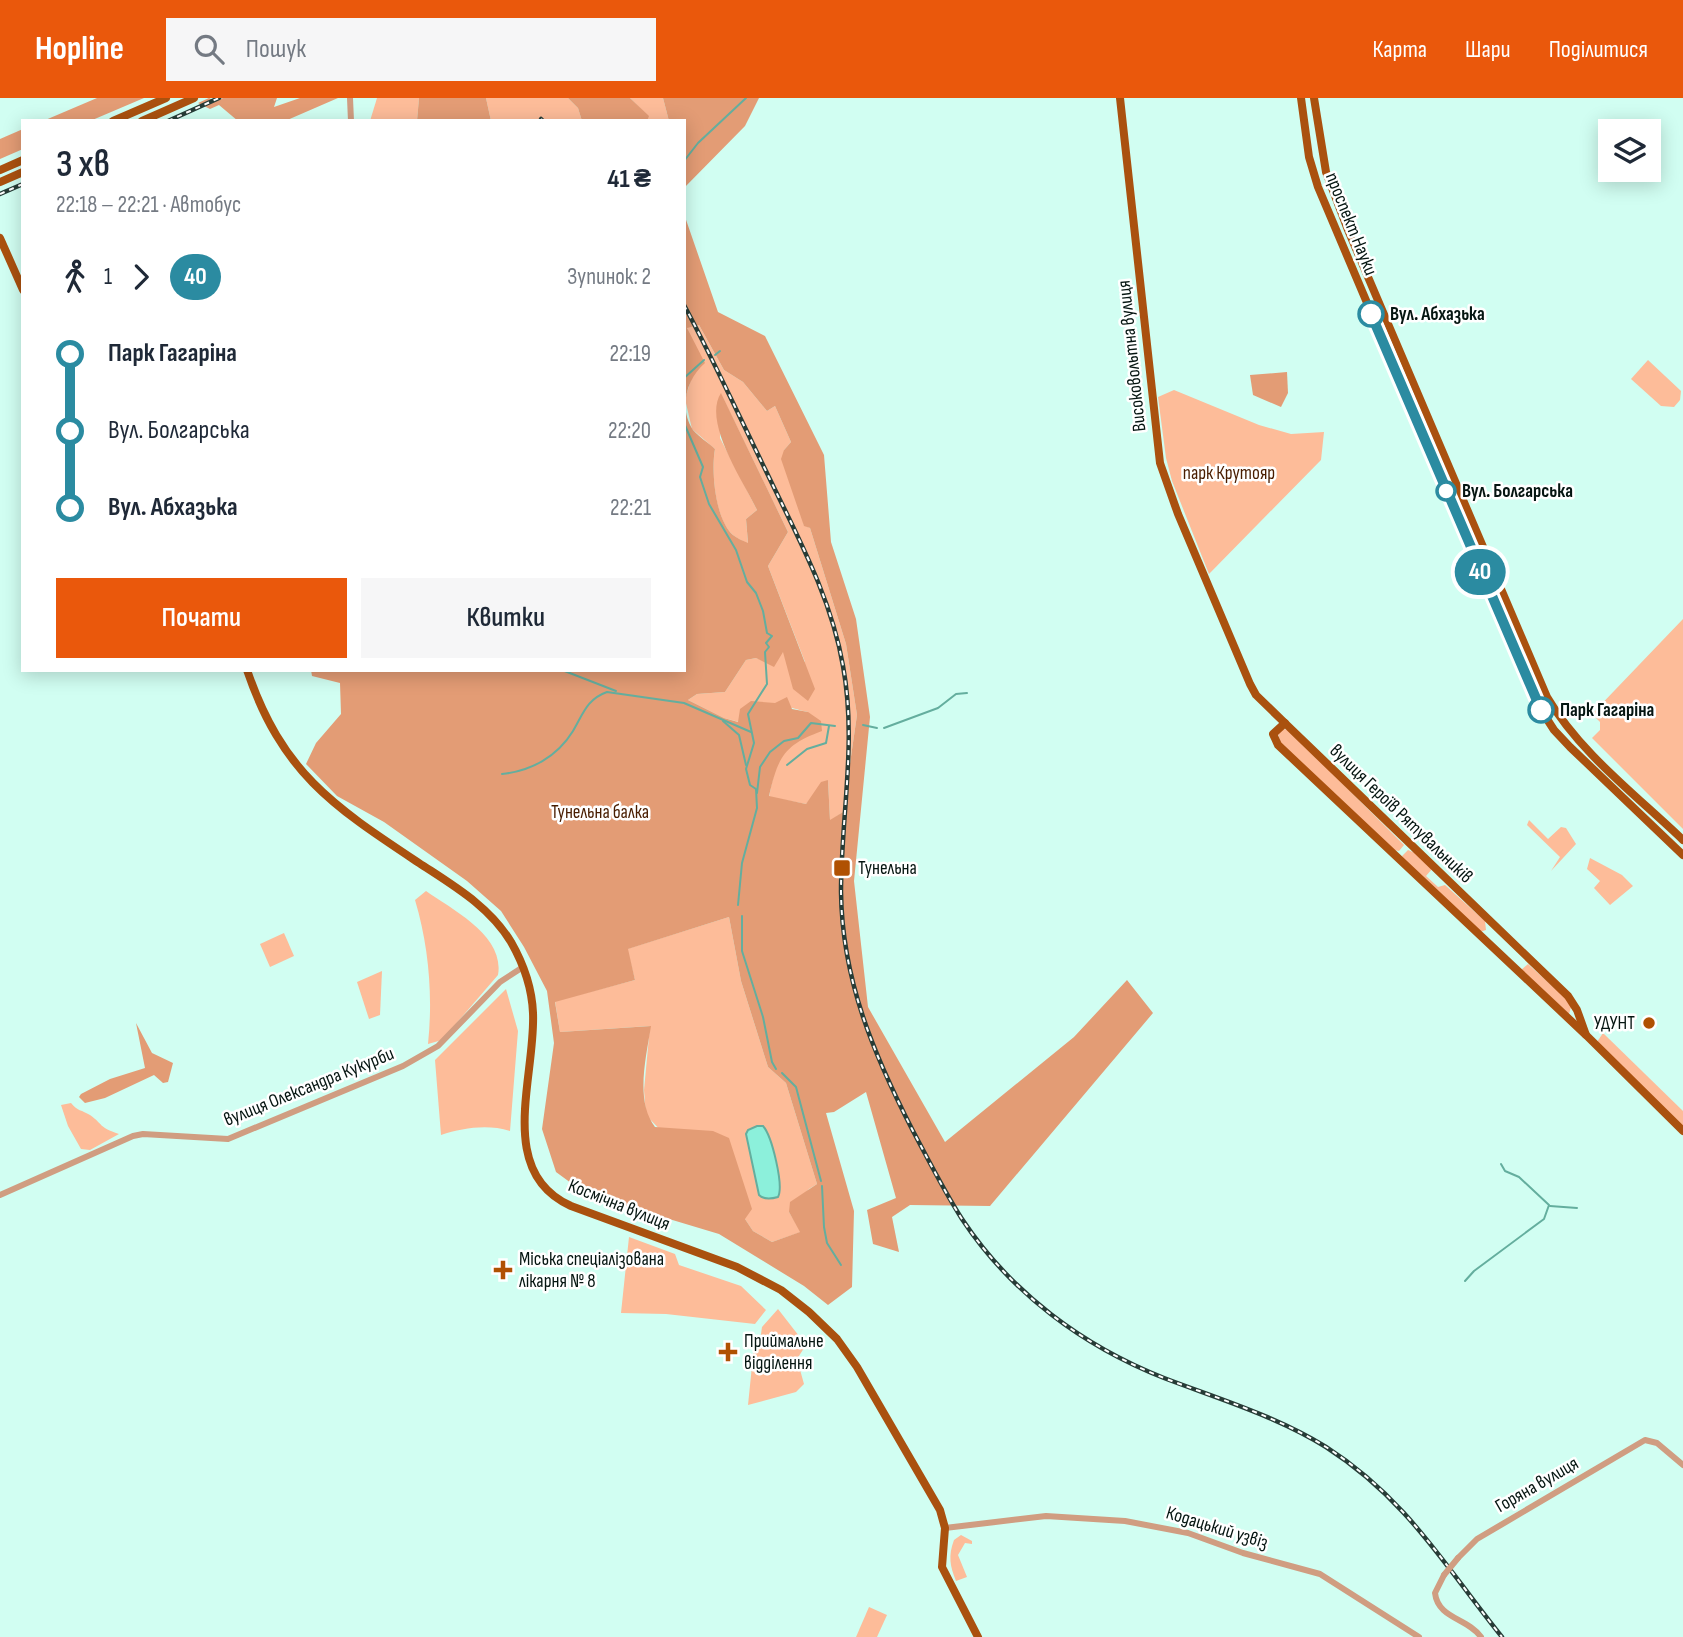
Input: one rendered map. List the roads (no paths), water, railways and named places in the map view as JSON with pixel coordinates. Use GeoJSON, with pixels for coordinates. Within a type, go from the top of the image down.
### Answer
{"type":"FeatureCollection","features":[{"type":"Feature","properties":{"kind":"main road"},"geometry":{"type":"LineString","coordinates":[[118,119],[166,98]]}},
{"type":"Feature","properties":{"kind":"main road"},"geometry":{"type":"LineString","coordinates":[[147,119],[194,98]]}},
{"type":"Feature","properties":{"kind":"main road","name":"Високовольтна вулиця"},"geometry":{"type":"LineString","coordinates":[[1120,98],[1160,463],[1214,601]]}},
{"type":"Feature","properties":{"kind":"main road","name":"проспект Науки"},"geometry":{"type":"LineString","coordinates":[[1301,98],[1310,157],[1318,187],[1536,702],[1554,730],[1570,747],[1683,855]]}},
{"type":"Feature","properties":{"kind":"main road","name":"проспект Науки"},"geometry":{"type":"LineString","coordinates":[[1314,98],[1326,172],[1348,230],[1547,696],[1567,726],[1592,754],[1683,840]]}},
{"type":"Feature","properties":{"kind":"main road"},"geometry":{"type":"LineString","coordinates":[[0,170],[21,161]]}},
{"type":"Feature","properties":{"kind":"main road"},"geometry":{"type":"LineString","coordinates":[[0,182],[21,173]]}},
{"type":"Feature","properties":{"kind":"main road"},"geometry":{"type":"LineString","coordinates":[[0,238],[21,285]]}},
{"type":"Feature","properties":{"kind":"main road","name":"вулиця Героїв Рятувальників"},"geometry":{"type":"LineString","coordinates":[[1214,601],[1256,695],[1568,996],[1577,1010],[1586,1035]]}},
{"type":"Feature","properties":{"kind":"main road","name":"Космічна вулиця"},"geometry":{"type":"LineString","coordinates":[[248,672],[272,731],[309,780],[341,810],[478,903],[499,926],[523,967],[531,996],[533,1025],[525,1140],[531,1167],[537,1178],[552,1195],[565,1204],[737,1267],[781,1290],[809,1312],[836,1339],[861,1373],[935,1501],[945,1528],[942,1567],[978,1637]]}},
{"type":"Feature","properties":{"kind":"main road","name":"вулиця Героїв Рятувальників"},"geometry":{"type":"LineString","coordinates":[[1285,723],[1273,734],[1278,744],[1586,1035],[1683,1131]]}},
{"type":"Feature","properties":{"kind":"street"},"geometry":{"type":"LineString","coordinates":[[350,98],[351,119]]}},
{"type":"Feature","properties":{"kind":"street","name":"вулиця Олександра Кукурби"},"geometry":{"type":"LineString","coordinates":[[0,1195],[132,1136],[144,1134],[228,1139],[331,1097],[430,1051],[452,1034],[500,982],[523,967]]}},
{"type":"Feature","properties":{"kind":"street","name":"Горяна вулиця"},"geometry":{"type":"LineString","coordinates":[[1481,1637],[1439,1606],[1435,1593],[1444,1575],[1477,1539],[1645,1440],[1652,1441],[1683,1465]]}},
{"type":"Feature","properties":{"kind":"street","name":"Кодацький узвіз"},"geometry":{"type":"LineString","coordinates":[[945,1528],[1046,1516],[1125,1521],[1188,1532],[1251,1556],[1320,1574],[1419,1637]]}},
{"type":"Feature","properties":{"kind":"waterway"},"geometry":{"type":"LineString","coordinates":[[686,158],[698,143],[746,98]]}},
{"type":"Feature","properties":{"kind":"waterway"},"geometry":{"type":"LineString","coordinates":[[715,355],[720,351]]}},
{"type":"Feature","properties":{"kind":"waterway"},"geometry":{"type":"LineString","coordinates":[[686,376],[704,360]]}},
{"type":"Feature","properties":{"kind":"waterway"},"geometry":{"type":"LineString","coordinates":[[686,428],[703,467],[700,477],[709,504],[736,550],[747,582],[756,593],[763,611],[767,633],[772,636],[766,643],[769,647],[765,652],[767,684],[748,714],[754,743],[746,769],[750,785],[756,789],[757,808],[742,863],[738,905]]}},
{"type":"Feature","properties":{"kind":"waterway"},"geometry":{"type":"LineString","coordinates":[[567,672],[616,691]]}},
{"type":"Feature","properties":{"kind":"waterway"},"geometry":{"type":"LineString","coordinates":[[502,774],[523,770],[551,755],[567,740],[590,703],[607,692],[684,703],[751,732]]}},
{"type":"Feature","properties":{"kind":"waterway"},"geometry":{"type":"LineString","coordinates":[[884,728],[938,708],[956,694],[967,693]]}},
{"type":"Feature","properties":{"kind":"waterway"},"geometry":{"type":"LineString","coordinates":[[723,721],[739,735],[746,765]]}},
{"type":"Feature","properties":{"kind":"waterway"},"geometry":{"type":"LineString","coordinates":[[757,793],[760,767],[770,752],[784,741],[798,738],[811,723],[835,726]]}},
{"type":"Feature","properties":{"kind":"waterway"},"geometry":{"type":"LineString","coordinates":[[863,725],[877,728]]}},
{"type":"Feature","properties":{"kind":"waterway"},"geometry":{"type":"LineString","coordinates":[[787,765],[807,749],[826,743],[829,726]]}},
{"type":"Feature","properties":{"kind":"waterway"},"geometry":{"type":"LineString","coordinates":[[742,916],[742,951],[776,1069]]}},
{"type":"Feature","properties":{"kind":"waterway"},"geometry":{"type":"LineString","coordinates":[[782,1073],[796,1087],[821,1181]]}},
{"type":"Feature","properties":{"kind":"waterway"},"geometry":{"type":"LineString","coordinates":[[1465,1281],[1474,1271],[1544,1219],[1549,1205],[1519,1177],[1505,1171],[1501,1164]]}},
{"type":"Feature","properties":{"kind":"waterway"},"geometry":{"type":"LineString","coordinates":[[822,1186],[827,1243],[841,1265]]}},
{"type":"Feature","properties":{"kind":"waterway"},"geometry":{"type":"LineString","coordinates":[[1550,1206],[1577,1208]]}},
{"type":"Feature","properties":{"kind":"railway"},"geometry":{"type":"LineString","coordinates":[[172,119],[219,98]]}},
{"type":"Feature","properties":{"kind":"railway"},"geometry":{"type":"LineString","coordinates":[[0,194],[21,185]]}},
{"type":"Feature","properties":{"kind":"railway"},"geometry":{"type":"LineString","coordinates":[[686,309],[800,542],[830,615],[843,666],[849,723],[841,892],[847,956],[863,1016],[885,1074],[955,1208],[981,1246],[1003,1271],[1051,1314],[1077,1333],[1134,1365],[1287,1426],[1326,1447],[1354,1467],[1380,1489],[1423,1534],[1502,1637]]}},
{"type":"Feature","properties":{"kind":"place","name":"Вул. Абхазька"},"geometry":{"type":"Point","coordinates":[1371,314]}},
{"type":"Feature","properties":{"kind":"place","name":"Вул. Болгарська"},"geometry":{"type":"Point","coordinates":[1446,491]}},
{"type":"Feature","properties":{"kind":"place","name":"Парк Гагаріна"},"geometry":{"type":"Point","coordinates":[1541,710]}},
{"type":"Feature","properties":{"kind":"place","name":"Тунельна"},"geometry":{"type":"Point","coordinates":[842,868]}},
{"type":"Feature","properties":{"kind":"place","name":"УДУНТ"},"geometry":{"type":"Point","coordinates":[1649,1023]}},
{"type":"Feature","properties":{"kind":"place","name":"Міська спеціалізована лікарня № 8"},"geometry":{"type":"Point","coordinates":[503,1270]}},
{"type":"Feature","properties":{"kind":"place","name":"Приймальне відділення"},"geometry":{"type":"Point","coordinates":[728,1352]}},
{"type":"Feature","properties":{"kind":"park label","name":"парк Крутояр"},"geometry":{"type":"Point","coordinates":[1229,473]}},
{"type":"Feature","properties":{"kind":"park label","name":"Тунельна балка"},"geometry":{"type":"Point","coordinates":[600,812]}}]}
